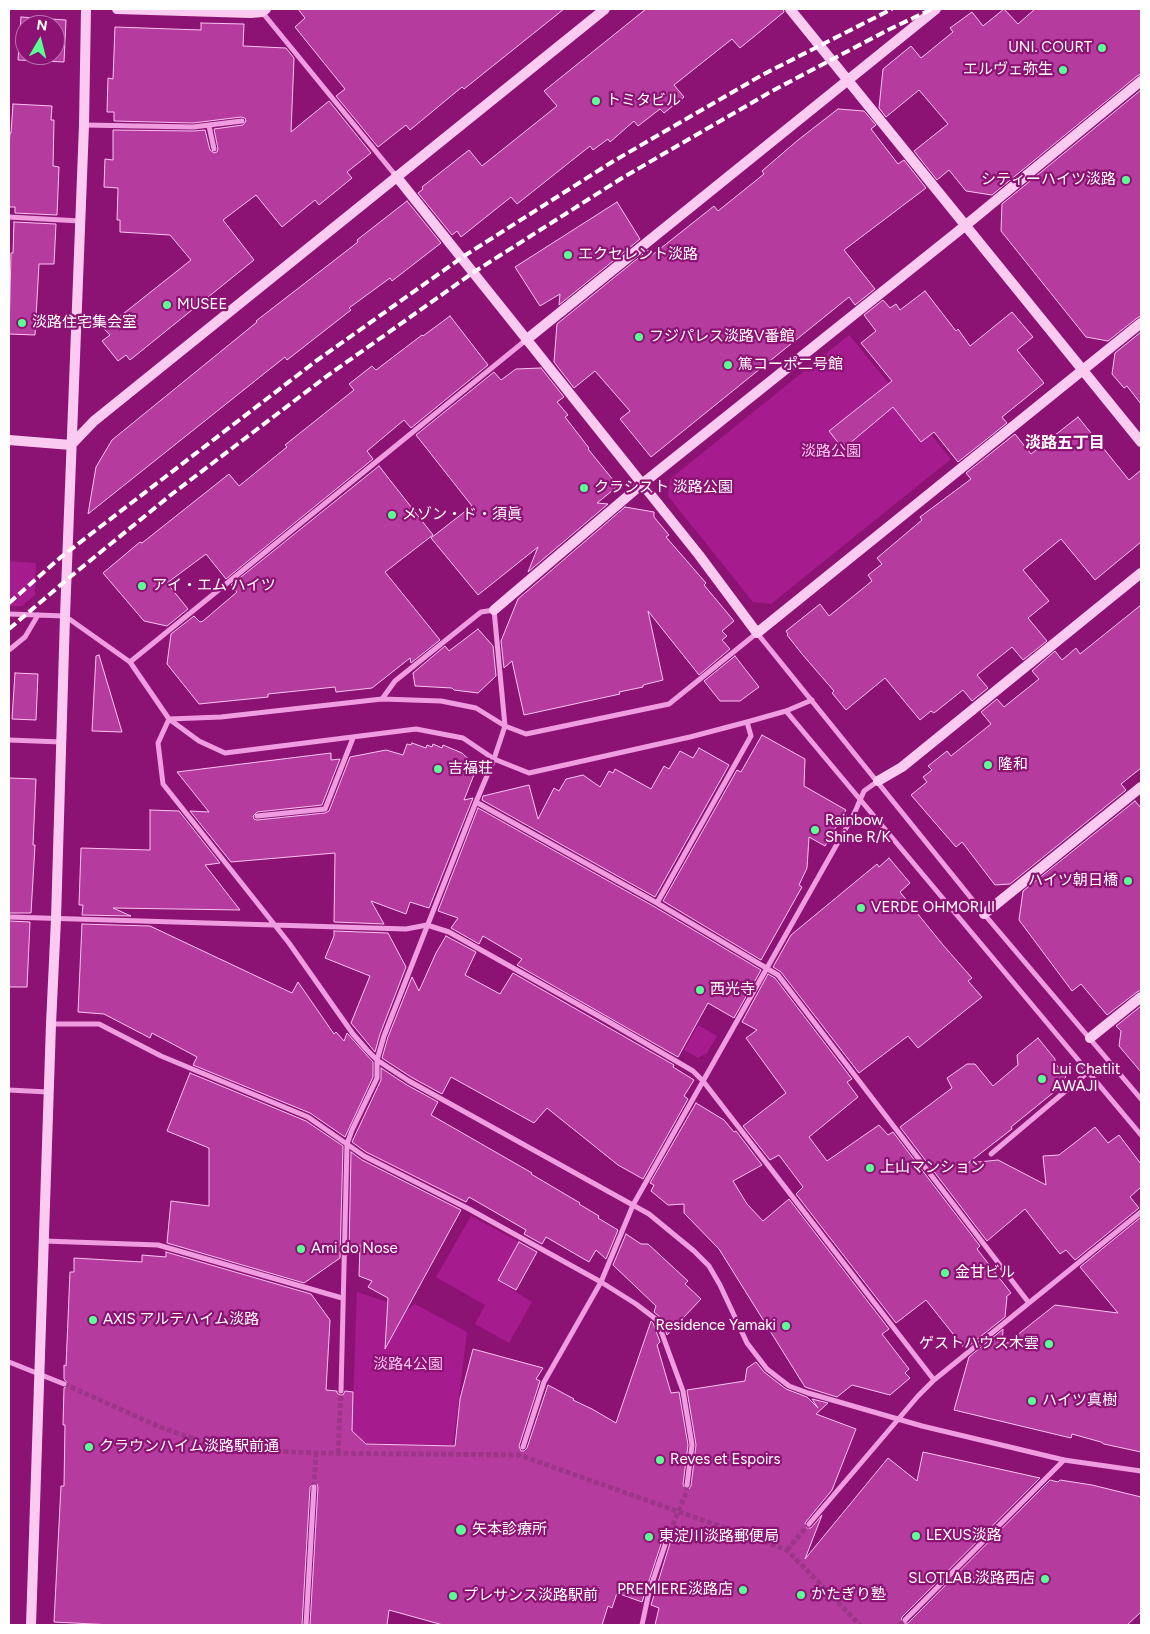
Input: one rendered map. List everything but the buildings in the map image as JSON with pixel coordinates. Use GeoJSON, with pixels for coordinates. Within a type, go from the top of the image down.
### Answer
{"type":"FeatureCollection","features":[{"type":"Feature","properties":{"kind":"street"},"geometry":{"type":"LineString","coordinates":[[30,1625],[84,125],[86,9]]}},
{"type":"Feature","properties":{"kind":"street"},"geometry":{"type":"LineString","coordinates":[[117,9],[251,13],[264,10],[699,555],[757,633],[984,914],[1141,1099]]}},
{"type":"Feature","properties":{"kind":"street"},"geometry":{"type":"LineString","coordinates":[[71,445],[94,421],[605,9]]}},
{"type":"Feature","properties":{"kind":"street"},"geometry":{"type":"LineString","coordinates":[[790,9],[1141,442]]}},
{"type":"Feature","properties":{"kind":"street"},"geometry":{"type":"LineString","coordinates":[[130,662],[936,9]]}},
{"type":"Feature","properties":{"kind":"street"},"geometry":{"type":"LineString","coordinates":[[382,698],[395,681],[481,612],[494,610],[642,484],[966,225],[1141,81]]}},
{"type":"Feature","properties":{"kind":"street"},"geometry":{"type":"LineString","coordinates":[[84,125],[193,128],[242,121]]}},
{"type":"Feature","properties":{"kind":"street"},"geometry":{"type":"LineString","coordinates":[[209,126],[214,149]]}},
{"type":"Feature","properties":{"kind":"street"},"geometry":{"type":"LineString","coordinates":[[9,217],[80,221]]}},
{"type":"Feature","properties":{"kind":"street"},"geometry":{"type":"LineString","coordinates":[[169,719],[222,717],[382,698],[441,701],[476,708],[505,726],[526,734],[669,704],[1141,322]]}},
{"type":"Feature","properties":{"kind":"street"},"geometry":{"type":"LineString","coordinates":[[9,440],[71,445]]}},
{"type":"Feature","properties":{"kind":"street"},"geometry":{"type":"LineString","coordinates":[[523,1447],[544,1382],[601,1282],[633,1206],[854,814],[864,791],[902,767],[1141,572]]}},
{"type":"Feature","properties":{"kind":"street"},"geometry":{"type":"LineString","coordinates":[[341,1391],[347,1144],[377,1078],[377,1060],[384,1036],[494,759],[505,726],[494,610]]}},
{"type":"Feature","properties":{"kind":"street"},"geometry":{"type":"LineString","coordinates":[[9,614],[65,616],[130,662],[169,719],[199,741],[225,753],[416,729],[463,738],[494,759],[529,774],[747,722],[786,711],[812,700]]}},
{"type":"Feature","properties":{"kind":"street"},"geometry":{"type":"LineString","coordinates":[[9,650],[25,637],[38,615]]}},
{"type":"Feature","properties":{"kind":"street"},"geometry":{"type":"LineString","coordinates":[[786,711],[1141,1135]]}},
{"type":"Feature","properties":{"kind":"street"},"geometry":{"type":"LineString","coordinates":[[169,719],[158,743],[163,784],[275,926],[353,1034],[377,1060],[409,1081],[649,1214],[694,1251],[709,1266],[747,1343],[767,1369],[789,1386],[808,1393],[922,1426],[1064,1460],[1141,1471]]}},
{"type":"Feature","properties":{"kind":"street"},"geometry":{"type":"LineString","coordinates":[[657,903],[751,736],[747,722]]}},
{"type":"Feature","properties":{"kind":"street"},"geometry":{"type":"LineString","coordinates":[[257,816],[325,809],[353,738]]}},
{"type":"Feature","properties":{"kind":"street"},"geometry":{"type":"LineString","coordinates":[[9,740],[61,742]]}},
{"type":"Feature","properties":{"kind":"street"},"geometry":{"type":"LineString","coordinates":[[984,914],[1141,787]]}},
{"type":"Feature","properties":{"kind":"street"},"geometry":{"type":"LineString","coordinates":[[476,802],[657,903],[778,975],[1029,1303]]}},
{"type":"Feature","properties":{"kind":"street"},"geometry":{"type":"LineString","coordinates":[[9,917],[406,929],[427,925],[449,932],[693,1071],[703,1081],[934,1380]]}},
{"type":"Feature","properties":{"kind":"street"},"geometry":{"type":"LineString","coordinates":[[1090,1038],[1141,997]]}},
{"type":"Feature","properties":{"kind":"street"},"geometry":{"type":"LineString","coordinates":[[51,1024],[99,1024],[161,1056],[308,1117],[364,1156],[469,1209],[601,1282],[636,1304],[657,1320],[683,1391],[692,1445],[687,1485]]}},
{"type":"Feature","properties":{"kind":"street"},"geometry":{"type":"LineString","coordinates":[[991,1154],[1088,1072]]}},
{"type":"Feature","properties":{"kind":"street"},"geometry":{"type":"LineString","coordinates":[[9,1090],[48,1092]]}},
{"type":"Feature","properties":{"kind":"street"},"geometry":{"type":"LineString","coordinates":[[809,1524],[898,1419],[934,1380],[1141,1212]]}},
{"type":"Feature","properties":{"kind":"street"},"geometry":{"type":"LineString","coordinates":[[44,1241],[158,1245],[342,1298]]}},
{"type":"Feature","properties":{"kind":"street"},"geometry":{"type":"LineString","coordinates":[[9,1362],[64,1384]]}},
{"type":"Feature","properties":{"kind":"street"},"geometry":{"type":"LineString","coordinates":[[905,1620],[1064,1460]]}},
{"type":"Feature","properties":{"kind":"street"},"geometry":{"type":"LineString","coordinates":[[306,1625],[314,1487]]}},
{"type":"Feature","properties":{"kind":"street"},"geometry":{"type":"LineString","coordinates":[[642,1625],[649,1592],[667,1539]]}},
{"type":"Feature","properties":{"kind":"green space","name":"淡路公園"},"geometry":{"type":"Polygon","coordinates":[[[849,335],[951,459],[771,604],[753,602],[668,496],[670,479],[849,335]]]}},
{"type":"Feature","properties":{"kind":"green space"},"geometry":{"type":"Polygon","coordinates":[[[9,561],[36,563],[35,595],[22,606],[9,606],[9,561]]]}},
{"type":"Feature","properties":{"kind":"green space"},"geometry":{"type":"Polygon","coordinates":[[[698,1025],[717,1036],[707,1053],[698,1058],[684,1050],[698,1025]]]}},
{"type":"Feature","properties":{"kind":"green space"},"geometry":{"type":"Polygon","coordinates":[[[471,1216],[519,1242],[497,1280],[532,1302],[509,1343],[475,1324],[485,1305],[436,1277],[471,1216]]]}},
{"type":"Feature","properties":{"kind":"green space","name":"淡路4公園"},"geometry":{"type":"Polygon","coordinates":[[[357,1292],[408,1309],[415,1304],[467,1332],[453,1445],[366,1443],[352,1431],[357,1292]]]}},
{"type":"Feature","properties":{"kind":"tunnel"},"geometry":{"type":"LineString","coordinates":[[64,1384],[160,1427],[223,1449],[316,1453],[519,1455],[787,1550],[860,1625]]}},
{"type":"Feature","properties":{"kind":"tunnel"},"geometry":{"type":"LineString","coordinates":[[338,1453],[341,1391]]}},
{"type":"Feature","properties":{"kind":"tunnel"},"geometry":{"type":"LineString","coordinates":[[314,1487],[316,1453]]}},
{"type":"Feature","properties":{"kind":"tunnel"},"geometry":{"type":"LineString","coordinates":[[667,1539],[685,1496],[687,1485]]}},
{"type":"Feature","properties":{"kind":"tunnel"},"geometry":{"type":"LineString","coordinates":[[787,1550],[809,1524]]}},
{"type":"Feature","properties":{"kind":"tunnel"},"geometry":{"type":"LineString","coordinates":[[899,1625],[905,1620]]}},
{"type":"Feature","properties":{"kind":"railway"},"geometry":{"type":"LineString","coordinates":[[9,603],[61,557],[316,361],[464,256],[612,162],[762,75],[892,9]]}},
{"type":"Feature","properties":{"kind":"railway"},"geometry":{"type":"LineString","coordinates":[[9,629],[172,494],[327,376],[474,272],[622,178],[772,91],[932,9]]}},
{"type":"Feature","properties":{"kind":"place","name":"UNI. COURT"},"geometry":{"type":"Point","coordinates":[1102,48]}},
{"type":"Feature","properties":{"kind":"place","name":"エルヴェ弥生"},"geometry":{"type":"Point","coordinates":[1063,70]}},
{"type":"Feature","properties":{"kind":"place","name":"トミタビル"},"geometry":{"type":"Point","coordinates":[596,101]}},
{"type":"Feature","properties":{"kind":"place","name":"シティーハイツ淡路"},"geometry":{"type":"Point","coordinates":[1126,180]}},
{"type":"Feature","properties":{"kind":"place","name":"エクセレント淡路"},"geometry":{"type":"Point","coordinates":[568,255]}},
{"type":"Feature","properties":{"kind":"place","name":"MUSEE"},"geometry":{"type":"Point","coordinates":[167,305]}},
{"type":"Feature","properties":{"kind":"place","name":"淡路住宅集会室"},"geometry":{"type":"Point","coordinates":[22,323]}},
{"type":"Feature","properties":{"kind":"place","name":"フジパレス淡路V番館"},"geometry":{"type":"Point","coordinates":[639,337]}},
{"type":"Feature","properties":{"kind":"place","name":"篤コーポ二号館"},"geometry":{"type":"Point","coordinates":[728,365]}},
{"type":"Feature","properties":{"kind":"place","name":"クラシスト 淡路公園"},"geometry":{"type":"Point","coordinates":[584,488]}},
{"type":"Feature","properties":{"kind":"place","name":"メゾン・ド・須眞"},"geometry":{"type":"Point","coordinates":[392,515]}},
{"type":"Feature","properties":{"kind":"place","name":"アイ・エム ハイツ"},"geometry":{"type":"Point","coordinates":[142,586]}},
{"type":"Feature","properties":{"kind":"place","name":"隆和"},"geometry":{"type":"Point","coordinates":[988,765]}},
{"type":"Feature","properties":{"kind":"place","name":"吉福荘"},"geometry":{"type":"Point","coordinates":[438,769]}},
{"type":"Feature","properties":{"kind":"place","name":"Rainbow Shine R/K"},"geometry":{"type":"Point","coordinates":[815,830]}},
{"type":"Feature","properties":{"kind":"place","name":"ハイツ朝日橋"},"geometry":{"type":"Point","coordinates":[1128,881]}},
{"type":"Feature","properties":{"kind":"place","name":"VERDE OHMORI II"},"geometry":{"type":"Point","coordinates":[861,908]}},
{"type":"Feature","properties":{"kind":"place","name":"西光寺"},"geometry":{"type":"Point","coordinates":[700,990]}},
{"type":"Feature","properties":{"kind":"place","name":"Lui Chatlit AWAJI"},"geometry":{"type":"Point","coordinates":[1042,1079]}},
{"type":"Feature","properties":{"kind":"place","name":"上山マンション"},"geometry":{"type":"Point","coordinates":[870,1168]}},
{"type":"Feature","properties":{"kind":"place","name":"Ami do Nose"},"geometry":{"type":"Point","coordinates":[301,1249]}},
{"type":"Feature","properties":{"kind":"place","name":"金甘ビル"},"geometry":{"type":"Point","coordinates":[945,1273]}},
{"type":"Feature","properties":{"kind":"place","name":"AXIS アルテハイム淡路"},"geometry":{"type":"Point","coordinates":[93,1320]}},
{"type":"Feature","properties":{"kind":"place","name":"Residence Yamaki"},"geometry":{"type":"Point","coordinates":[786,1326]}},
{"type":"Feature","properties":{"kind":"place","name":"ゲストハウス木雲"},"geometry":{"type":"Point","coordinates":[1049,1344]}},
{"type":"Feature","properties":{"kind":"place","name":"ハイツ真樹"},"geometry":{"type":"Point","coordinates":[1032,1401]}},
{"type":"Feature","properties":{"kind":"place","name":"クラウンハイム淡路駅前通"},"geometry":{"type":"Point","coordinates":[89,1447]}},
{"type":"Feature","properties":{"kind":"place","name":"Reves et Espoirs"},"geometry":{"type":"Point","coordinates":[660,1460]}},
{"type":"Feature","properties":{"kind":"place","name":"矢本診療所"},"geometry":{"type":"Point","coordinates":[461,1530]}},
{"type":"Feature","properties":{"kind":"place","name":"LEXUS淡路"},"geometry":{"type":"Point","coordinates":[916,1536]}},
{"type":"Feature","properties":{"kind":"place","name":"東淀川淡路郵便局"},"geometry":{"type":"Point","coordinates":[649,1537]}},
{"type":"Feature","properties":{"kind":"place","name":"SLOTLAB.淡路西店"},"geometry":{"type":"Point","coordinates":[1045,1579]}},
{"type":"Feature","properties":{"kind":"place","name":"PREMIERE淡路店"},"geometry":{"type":"Point","coordinates":[743,1590]}},
{"type":"Feature","properties":{"kind":"place","name":"かたぎり塾"},"geometry":{"type":"Point","coordinates":[801,1595]}},
{"type":"Feature","properties":{"kind":"place","name":"プレサンス淡路駅前"},"geometry":{"type":"Point","coordinates":[453,1596]}},
{"type":"Feature","properties":{"kind":"district","name":"淡路五丁目"},"geometry":{"type":"Point","coordinates":[1065,443]}}]}
